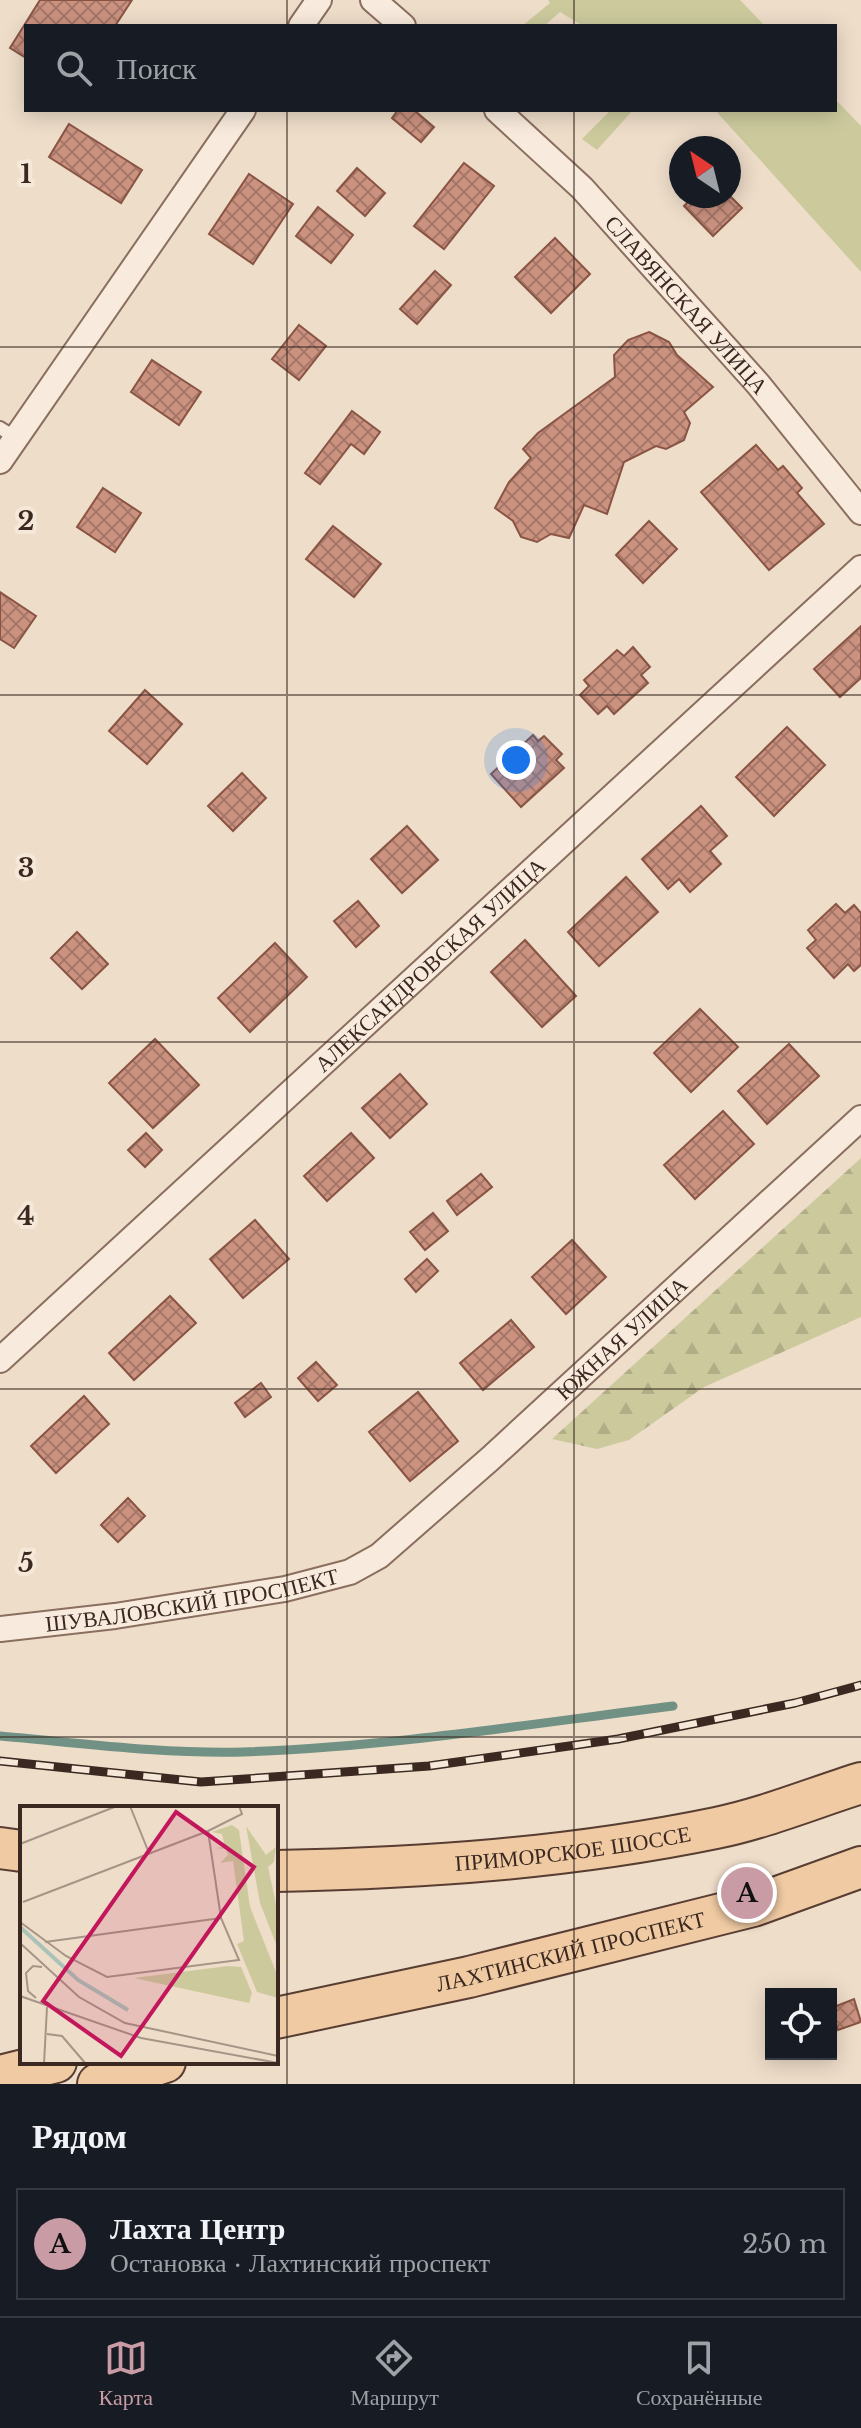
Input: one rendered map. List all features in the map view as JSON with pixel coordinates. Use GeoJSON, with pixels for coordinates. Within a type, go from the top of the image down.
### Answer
{"type":"FeatureCollection","features":[{"type":"Feature","properties":{"kind":"main road","name":"ПРИМОРСКОЕ ШОССЕ"},"geometry":{"type":"LineString","coordinates":[[278,1871],[452,1866],[542,1857],[719,1827],[861,1783]]}},
{"type":"Feature","properties":{"kind":"main road"},"geometry":{"type":"LineString","coordinates":[[0,1848],[20,1851]]}},
{"type":"Feature","properties":{"kind":"main road","name":"ЛАХТИНСКИЙ ПРОСПЕКТ"},"geometry":{"type":"LineString","coordinates":[[278,2018],[469,1977],[753,1906],[861,1867]]}},
{"type":"Feature","properties":{"kind":"main road"},"geometry":{"type":"LineString","coordinates":[[0,2076],[48,2064]]}},
{"type":"Feature","properties":{"kind":"main road"},"geometry":{"type":"LineString","coordinates":[[98,2084],[147,2072]]}},
{"type":"Feature","properties":{"kind":"street"},"geometry":{"type":"LineString","coordinates":[[302,24],[319,0]]}},
{"type":"Feature","properties":{"kind":"street"},"geometry":{"type":"LineString","coordinates":[[373,0],[401,24]]}},
{"type":"Feature","properties":{"kind":"street"},"geometry":{"type":"LineString","coordinates":[[0,461],[8,433],[242,112]]}},
{"type":"Feature","properties":{"kind":"street","name":"СЛАВЯНСКАЯ УЛИЦА"},"geometry":{"type":"LineString","coordinates":[[499,112],[582,188],[758,384],[861,512]]}},
{"type":"Feature","properties":{"kind":"street","name":"АЛЕКСАНДРОВСКАЯ УЛИЦА"},"geometry":{"type":"LineString","coordinates":[[0,1360],[861,568]]}},
{"type":"Feature","properties":{"kind":"street","name":"ЮЖНАЯ УЛИЦА"},"geometry":{"type":"LineString","coordinates":[[379,1556],[491,1458],[861,1118]]}},
{"type":"Feature","properties":{"kind":"street","name":"ШУВАЛОВСКИЙ ПРОСПЕКТ"},"geometry":{"type":"LineString","coordinates":[[0,1629],[115,1616],[285,1589],[350,1572],[379,1556]]}},
{"type":"Feature","properties":{"kind":"green space"},"geometry":{"type":"Polygon","coordinates":[[[548,0],[740,0],[763,24],[580,24],[560,12],[546,24],[524,24],[550,3],[548,0]]]}},
{"type":"Feature","properties":{"kind":"green space"},"geometry":{"type":"Polygon","coordinates":[[[837,101],[861,126],[861,272],[717,112],[837,112],[837,101]]]}},
{"type":"Feature","properties":{"kind":"green space"},"geometry":{"type":"Polygon","coordinates":[[[609,112],[631,112],[597,150],[582,139],[609,112]]]}},
{"type":"Feature","properties":{"kind":"green space"},"geometry":{"type":"Polygon","coordinates":[[[861,1158],[861,1317],[704,1387],[629,1440],[597,1449],[552,1439],[861,1158]]]}},
{"type":"Feature","properties":{"kind":"building"},"geometry":{"type":"Polygon","coordinates":[[[40,0],[132,0],[116,24],[25,24],[40,0]]]}},
{"type":"Feature","properties":{"kind":"building"},"geometry":{"type":"Polygon","coordinates":[[[24,26],[24,57],[10,48],[24,26]]]}},
{"type":"Feature","properties":{"kind":"building"},"geometry":{"type":"Polygon","coordinates":[[[396,112],[416,112],[434,127],[421,142],[392,118],[396,112]]]}},
{"type":"Feature","properties":{"kind":"building"},"geometry":{"type":"Polygon","coordinates":[[[69,124],[142,170],[121,203],[49,157],[69,124]]]}},
{"type":"Feature","properties":{"kind":"building"},"geometry":{"type":"Polygon","coordinates":[[[464,163],[494,186],[444,249],[414,226],[464,163]]]}},
{"type":"Feature","properties":{"kind":"building"},"geometry":{"type":"Polygon","coordinates":[[[357,168],[385,193],[365,216],[337,191],[357,168]]]}},
{"type":"Feature","properties":{"kind":"building"},"geometry":{"type":"Polygon","coordinates":[[[249,174],[293,204],[253,264],[209,234],[249,174]]]}},
{"type":"Feature","properties":{"kind":"building"},"geometry":{"type":"Polygon","coordinates":[[[318,207],[353,235],[331,263],[296,236],[318,207]]]}},
{"type":"Feature","properties":{"kind":"building"},"geometry":{"type":"Polygon","coordinates":[[[686,208],[742,208],[713,236],[686,208]]]}},
{"type":"Feature","properties":{"kind":"building"},"geometry":{"type":"Polygon","coordinates":[[[555,238],[590,274],[551,313],[515,277],[555,238]]]}},
{"type":"Feature","properties":{"kind":"building"},"geometry":{"type":"Polygon","coordinates":[[[435,271],[451,285],[417,324],[400,309],[435,271]]]}},
{"type":"Feature","properties":{"kind":"building"},"geometry":{"type":"Polygon","coordinates":[[[299,325],[326,346],[299,380],[272,359],[299,325]]]}},
{"type":"Feature","properties":{"kind":"building"},"geometry":{"type":"Polygon","coordinates":[[[649,332],[669,342],[677,355],[713,387],[684,412],[690,423],[684,440],[666,449],[656,446],[624,462],[607,514],[584,505],[569,538],[551,534],[537,542],[521,537],[513,521],[495,508],[509,482],[531,458],[523,449],[538,433],[615,377],[614,355],[628,340],[649,332]]]}},
{"type":"Feature","properties":{"kind":"building"},"geometry":{"type":"Polygon","coordinates":[[[152,360],[201,392],[179,425],[131,392],[152,360]]]}},
{"type":"Feature","properties":{"kind":"building"},"geometry":{"type":"Polygon","coordinates":[[[352,411],[380,432],[364,454],[351,444],[320,484],[305,473],[352,411]]]}},
{"type":"Feature","properties":{"kind":"building"},"geometry":{"type":"Polygon","coordinates":[[[756,445],[778,470],[783,466],[802,488],[797,493],[824,524],[769,570],[701,492],[756,445]]]}},
{"type":"Feature","properties":{"kind":"building"},"geometry":{"type":"Polygon","coordinates":[[[103,488],[141,513],[115,552],[77,527],[103,488]]]}},
{"type":"Feature","properties":{"kind":"building"},"geometry":{"type":"Polygon","coordinates":[[[649,521],[677,549],[643,583],[616,555],[649,521]]]}},
{"type":"Feature","properties":{"kind":"building"},"geometry":{"type":"Polygon","coordinates":[[[333,526],[381,564],[354,597],[306,559],[333,526]]]}},
{"type":"Feature","properties":{"kind":"building"},"geometry":{"type":"Polygon","coordinates":[[[0,592],[36,616],[14,648],[0,639],[0,592]]]}},
{"type":"Feature","properties":{"kind":"building"},"geometry":{"type":"Polygon","coordinates":[[[861,626],[861,678],[840,697],[814,669],[861,626]]]}},
{"type":"Feature","properties":{"kind":"building"},"geometry":{"type":"Polygon","coordinates":[[[633,647],[650,667],[641,675],[648,683],[614,714],[607,706],[598,714],[580,695],[589,686],[584,680],[617,650],[624,656],[633,647]]]}},
{"type":"Feature","properties":{"kind":"building"},"geometry":{"type":"Polygon","coordinates":[[[145,690],[182,724],[147,764],[109,731],[145,690]]]}},
{"type":"Feature","properties":{"kind":"building"},"geometry":{"type":"Polygon","coordinates":[[[787,727],[825,765],[774,816],[736,777],[787,727]]]}},
{"type":"Feature","properties":{"kind":"building"},"geometry":{"type":"Polygon","coordinates":[[[533,735],[538,741],[544,736],[562,754],[556,760],[564,768],[521,807],[491,774],[533,735]]]}},
{"type":"Feature","properties":{"kind":"building"},"geometry":{"type":"Polygon","coordinates":[[[242,773],[266,798],[233,831],[208,806],[242,773]]]}},
{"type":"Feature","properties":{"kind":"building"},"geometry":{"type":"Polygon","coordinates":[[[701,806],[727,836],[710,851],[721,864],[690,892],[679,879],[668,889],[642,859],[701,806]]]}},
{"type":"Feature","properties":{"kind":"building"},"geometry":{"type":"Polygon","coordinates":[[[407,826],[438,860],[402,893],[371,859],[407,826]]]}},
{"type":"Feature","properties":{"kind":"building"},"geometry":{"type":"Polygon","coordinates":[[[626,877],[658,912],[599,966],[568,932],[626,877]]]}},
{"type":"Feature","properties":{"kind":"building"},"geometry":{"type":"Polygon","coordinates":[[[358,901],[379,926],[356,947],[334,921],[358,901]]]}},
{"type":"Feature","properties":{"kind":"building"},"geometry":{"type":"Polygon","coordinates":[[[836,904],[845,913],[854,905],[861,913],[861,965],[854,971],[848,964],[834,978],[807,948],[816,940],[808,930],[836,904]]]}},
{"type":"Feature","properties":{"kind":"building"},"geometry":{"type":"Polygon","coordinates":[[[77,932],[108,964],[82,989],[51,958],[77,932]]]}},
{"type":"Feature","properties":{"kind":"building"},"geometry":{"type":"Polygon","coordinates":[[[525,940],[576,996],[542,1027],[491,972],[525,940]]]}},
{"type":"Feature","properties":{"kind":"building"},"geometry":{"type":"Polygon","coordinates":[[[275,943],[307,977],[250,1032],[218,998],[275,943]]]}},
{"type":"Feature","properties":{"kind":"building"},"geometry":{"type":"Polygon","coordinates":[[[700,1009],[738,1047],[691,1092],[654,1053],[700,1009]]]}},
{"type":"Feature","properties":{"kind":"building"},"geometry":{"type":"Polygon","coordinates":[[[155,1039],[199,1085],[153,1128],[109,1083],[155,1039]]]}},
{"type":"Feature","properties":{"kind":"building"},"geometry":{"type":"Polygon","coordinates":[[[789,1044],[819,1076],[767,1124],[738,1091],[789,1044]]]}},
{"type":"Feature","properties":{"kind":"building"},"geometry":{"type":"Polygon","coordinates":[[[400,1074],[427,1104],[390,1138],[362,1108],[400,1074]]]}},
{"type":"Feature","properties":{"kind":"building"},"geometry":{"type":"Polygon","coordinates":[[[723,1111],[754,1144],[695,1199],[664,1165],[723,1111]]]}},
{"type":"Feature","properties":{"kind":"building"},"geometry":{"type":"Polygon","coordinates":[[[146,1133],[162,1150],[145,1167],[128,1150],[146,1133]]]}},
{"type":"Feature","properties":{"kind":"building"},"geometry":{"type":"Polygon","coordinates":[[[351,1133],[374,1158],[327,1201],[304,1176],[351,1133]]]}},
{"type":"Feature","properties":{"kind":"building"},"geometry":{"type":"Polygon","coordinates":[[[481,1174],[492,1187],[457,1215],[447,1201],[481,1174]]]}},
{"type":"Feature","properties":{"kind":"building"},"geometry":{"type":"Polygon","coordinates":[[[433,1213],[448,1231],[425,1250],[410,1232],[433,1213]]]}},
{"type":"Feature","properties":{"kind":"building"},"geometry":{"type":"Polygon","coordinates":[[[255,1220],[289,1259],[243,1298],[210,1259],[255,1220]]]}},
{"type":"Feature","properties":{"kind":"building"},"geometry":{"type":"Polygon","coordinates":[[[572,1240],[606,1277],[566,1314],[532,1277],[572,1240]]]}},
{"type":"Feature","properties":{"kind":"building"},"geometry":{"type":"Polygon","coordinates":[[[427,1259],[438,1271],[416,1292],[405,1279],[427,1259]]]}},
{"type":"Feature","properties":{"kind":"building"},"geometry":{"type":"Polygon","coordinates":[[[170,1296],[196,1323],[134,1380],[109,1353],[170,1296]]]}},
{"type":"Feature","properties":{"kind":"building"},"geometry":{"type":"Polygon","coordinates":[[[511,1320],[534,1347],[483,1390],[460,1363],[511,1320]]]}},
{"type":"Feature","properties":{"kind":"building"},"geometry":{"type":"Polygon","coordinates":[[[316,1362],[337,1385],[318,1401],[298,1378],[316,1362]]]}},
{"type":"Feature","properties":{"kind":"building"},"geometry":{"type":"Polygon","coordinates":[[[261,1383],[271,1397],[245,1417],[235,1403],[261,1383]]]}},
{"type":"Feature","properties":{"kind":"building"},"geometry":{"type":"Polygon","coordinates":[[[418,1392],[458,1441],[410,1481],[369,1432],[418,1392]]]}},
{"type":"Feature","properties":{"kind":"building"},"geometry":{"type":"Polygon","coordinates":[[[84,1396],[109,1424],[56,1473],[31,1446],[84,1396]]]}},
{"type":"Feature","properties":{"kind":"building"},"geometry":{"type":"Polygon","coordinates":[[[128,1498],[145,1516],[118,1542],[101,1525],[128,1498]]]}},
{"type":"Feature","properties":{"kind":"building"},"geometry":{"type":"Polygon","coordinates":[[[854,1999],[861,2022],[838,2030],[837,2006],[854,1999]]]}},
{"type":"Feature","properties":{"kind":"waterway"},"geometry":{"type":"LineString","coordinates":[[0,1736],[152,1750],[243,1752],[405,1740],[673,1706]]}},
{"type":"Feature","properties":{"kind":"railway"},"geometry":{"type":"LineString","coordinates":[[0,1761],[201,1782],[429,1766],[618,1739],[795,1703],[861,1685]]}},
{"type":"Feature","properties":{"kind":"place","name":"Лахта Центр"},"geometry":{"type":"Point","coordinates":[747,1893]}}]}
